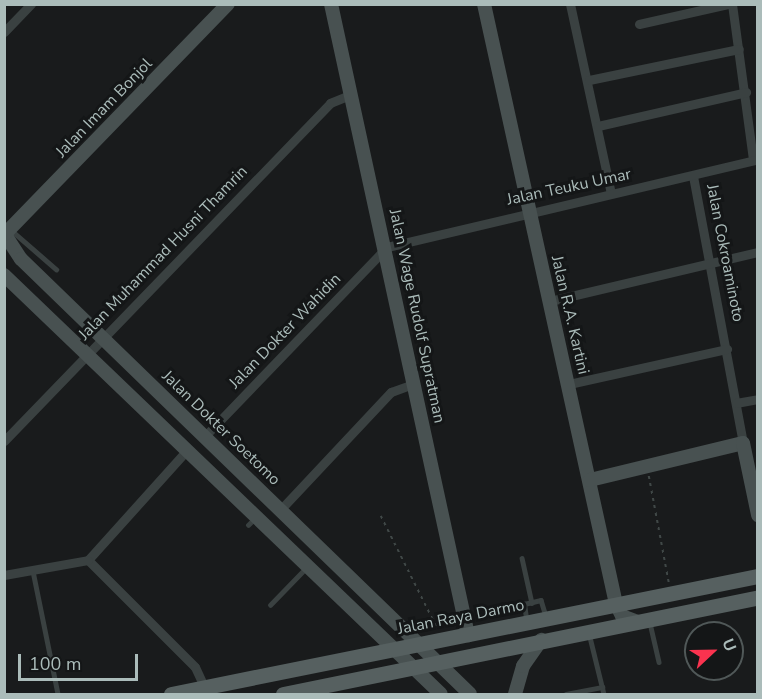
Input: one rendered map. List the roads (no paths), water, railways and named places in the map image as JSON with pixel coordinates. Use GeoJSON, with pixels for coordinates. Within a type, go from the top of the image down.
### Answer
{"type":"FeatureCollection","features":[{"type":"Feature","properties":{"kind":"main road","name":"Jalan Raya Darmo"},"geometry":{"type":"LineString","coordinates":[[171,694],[758,576]]}},
{"type":"Feature","properties":{"kind":"main road"},"geometry":{"type":"LineString","coordinates":[[283,694],[758,597]]}},
{"type":"Feature","properties":{"kind":"street"},"geometry":{"type":"LineString","coordinates":[[4,32],[32,4]]}},
{"type":"Feature","properties":{"kind":"street","name":"Jalan Imam Bonjol"},"geometry":{"type":"LineString","coordinates":[[7,232],[228,4]]}},
{"type":"Feature","properties":{"kind":"street","name":"Jalan Wage Rudolf Supratman"},"geometry":{"type":"LineString","coordinates":[[331,4],[350,95],[387,247],[413,384],[468,635]]}},
{"type":"Feature","properties":{"kind":"street","name":"Jalan R.A. Kartini"},"geometry":{"type":"LineString","coordinates":[[484,4],[529,211],[570,384],[616,604]]}},
{"type":"Feature","properties":{"kind":"street"},"geometry":{"type":"LineString","coordinates":[[570,4],[589,80],[611,193]]}},
{"type":"Feature","properties":{"kind":"street"},"geometry":{"type":"LineString","coordinates":[[639,24],[730,4],[755,160]]}},
{"type":"Feature","properties":{"kind":"street"},"geometry":{"type":"LineString","coordinates":[[589,80],[739,49]]}},
{"type":"Feature","properties":{"kind":"street"},"geometry":{"type":"LineString","coordinates":[[598,126],[746,93]]}},
{"type":"Feature","properties":{"kind":"street","name":"Jalan Muhammad Husni Thamrin"},"geometry":{"type":"LineString","coordinates":[[4,441],[330,102],[350,95]]}},
{"type":"Feature","properties":{"kind":"street","name":"Jalan Teuku Umar"},"geometry":{"type":"LineString","coordinates":[[387,247],[529,211],[693,176],[755,160]]}},
{"type":"Feature","properties":{"kind":"street","name":"Jalan Cokroaminoto"},"geometry":{"type":"LineString","coordinates":[[693,176],[758,514]]}},
{"type":"Feature","properties":{"kind":"street","name":"Jalan Dokter Soetomo"},"geometry":{"type":"LineString","coordinates":[[7,232],[21,259],[470,694]]}},
{"type":"Feature","properties":{"kind":"street","name":"Jalan Dokter Wahidin"},"geometry":{"type":"LineString","coordinates":[[205,436],[387,247]]}},
{"type":"Feature","properties":{"kind":"street"},"geometry":{"type":"LineString","coordinates":[[550,301],[758,252]]}},
{"type":"Feature","properties":{"kind":"street"},"geometry":{"type":"LineString","coordinates":[[4,275],[188,449],[252,520],[309,565],[441,694]]}},
{"type":"Feature","properties":{"kind":"street"},"geometry":{"type":"LineString","coordinates":[[570,384],[727,349]]}},
{"type":"Feature","properties":{"kind":"street"},"geometry":{"type":"LineString","coordinates":[[281,509],[391,392],[413,384]]}},
{"type":"Feature","properties":{"kind":"street"},"geometry":{"type":"LineString","coordinates":[[736,403],[758,399]]}},
{"type":"Feature","properties":{"kind":"street"},"geometry":{"type":"LineString","coordinates":[[590,480],[743,443]]}},
{"type":"Feature","properties":{"kind":"street"},"geometry":{"type":"LineString","coordinates":[[4,575],[88,560],[188,449]]}},
{"type":"Feature","properties":{"kind":"street"},"geometry":{"type":"LineString","coordinates":[[88,560],[195,667],[205,688]]}},
{"type":"Feature","properties":{"kind":"street"},"geometry":{"type":"LineString","coordinates":[[616,604],[622,616],[644,621]]}},
{"type":"Feature","properties":{"kind":"street"},"geometry":{"type":"LineString","coordinates":[[514,694],[523,666],[541,640]]}},
{"type":"Feature","properties":{"kind":"lane"},"geometry":{"type":"LineString","coordinates":[[7,232],[26,237],[56,269]]}},
{"type":"Feature","properties":{"kind":"lane"},"geometry":{"type":"LineString","coordinates":[[522,558],[532,603]]}},
{"type":"Feature","properties":{"kind":"lane"},"geometry":{"type":"LineString","coordinates":[[270,605],[309,565]]}},
{"type":"Feature","properties":{"kind":"lane"},"geometry":{"type":"LineString","coordinates":[[33,571],[58,694]]}},
{"type":"Feature","properties":{"kind":"lane"},"geometry":{"type":"LineString","coordinates":[[527,623],[523,605],[532,603],[542,601],[546,619]]}},
{"type":"Feature","properties":{"kind":"lane"},"geometry":{"type":"LineString","coordinates":[[644,621],[659,662]]}},
{"type":"Feature","properties":{"kind":"lane"},"geometry":{"type":"LineString","coordinates":[[589,632],[604,694]]}},
{"type":"Feature","properties":{"kind":"lane"},"geometry":{"type":"LineString","coordinates":[[566,694],[602,687]]}}]}
